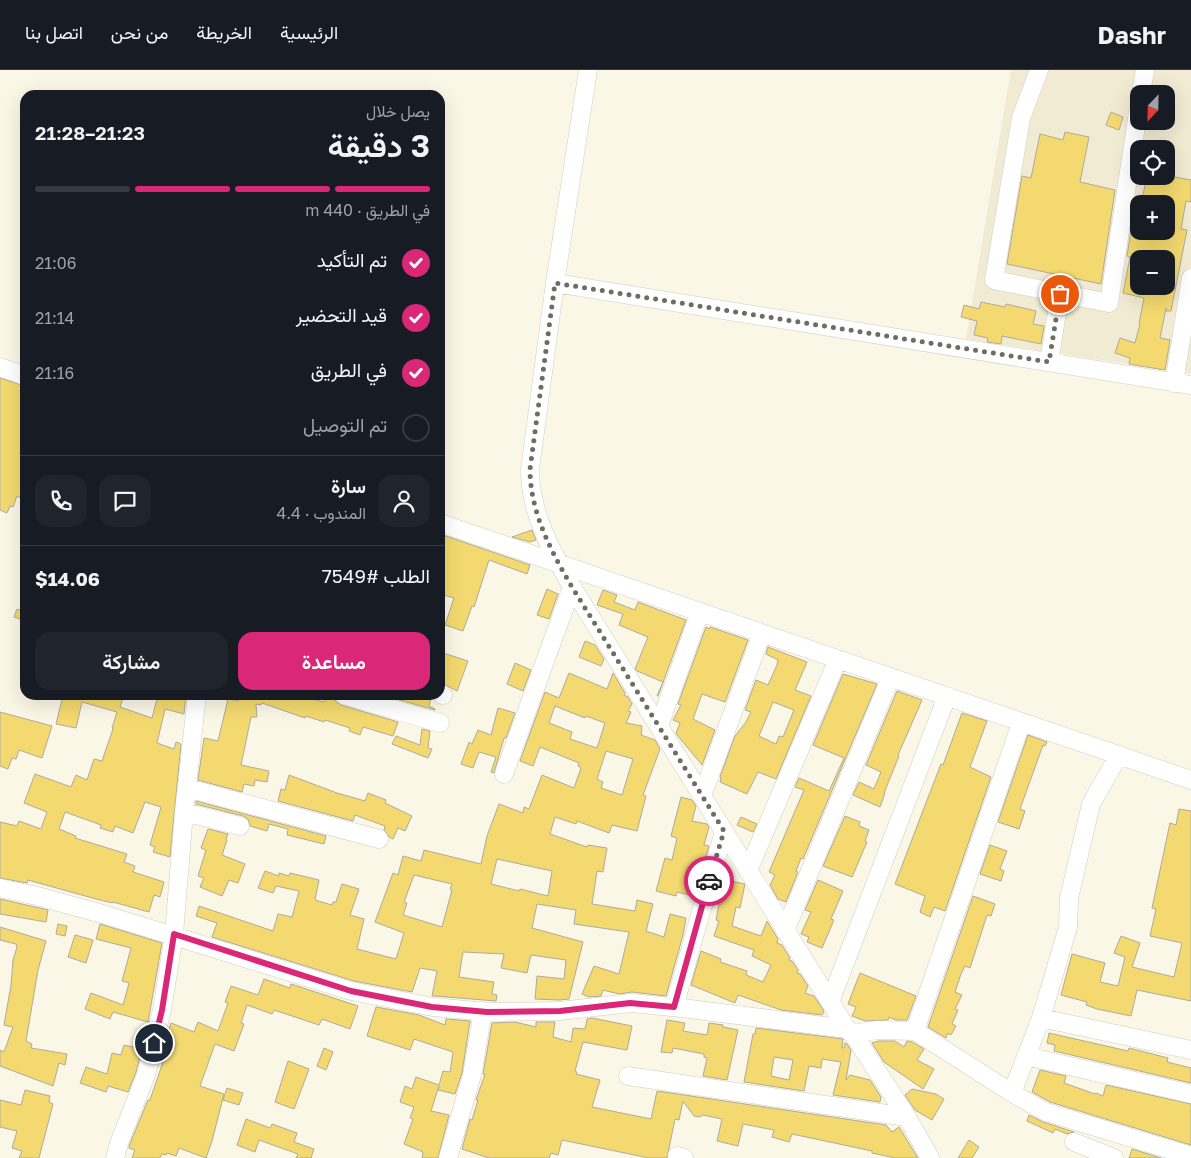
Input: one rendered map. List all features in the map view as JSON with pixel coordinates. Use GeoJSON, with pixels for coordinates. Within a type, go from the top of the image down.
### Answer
{"type":"FeatureCollection","features":[{"type":"Feature","properties":{"kind":"street"},"geometry":{"type":"LineString","coordinates":[[588,70],[555,283],[530,469],[530,488],[536,513],[559,564],[572,587],[785,931],[907,1117],[930,1158]]}},
{"type":"Feature","properties":{"kind":"street"},"geometry":{"type":"LineString","coordinates":[[1038,70],[1021,118],[994,280],[1109,303],[1135,130]]}},
{"type":"Feature","properties":{"kind":"street"},"geometry":{"type":"LineString","coordinates":[[1142,85],[1145,70]]}},
{"type":"Feature","properties":{"kind":"street"},"geometry":{"type":"LineString","coordinates":[[555,283],[1183,384],[1191,278]]}},
{"type":"Feature","properties":{"kind":"street"},"geometry":{"type":"LineString","coordinates":[[1049,362],[1060,294]]}},
{"type":"Feature","properties":{"kind":"street"},"geometry":{"type":"LineString","coordinates":[[0,367],[20,374]]}},
{"type":"Feature","properties":{"kind":"street"},"geometry":{"type":"LineString","coordinates":[[445,525],[1191,780]]}},
{"type":"Feature","properties":{"kind":"street"},"geometry":{"type":"LineString","coordinates":[[504,774],[572,587]]}},
{"type":"Feature","properties":{"kind":"street"},"geometry":{"type":"LineString","coordinates":[[659,726],[700,612]]}},
{"type":"Feature","properties":{"kind":"street"},"geometry":{"type":"LineString","coordinates":[[702,796],[762,633]]}},
{"type":"Feature","properties":{"kind":"street"},"geometry":{"type":"LineString","coordinates":[[748,871],[838,659]]}},
{"type":"Feature","properties":{"kind":"street"},"geometry":{"type":"LineString","coordinates":[[785,931],[891,678]]}},
{"type":"Feature","properties":{"kind":"street"},"geometry":{"type":"LineString","coordinates":[[830,1002],[947,696]]}},
{"type":"Feature","properties":{"kind":"street"},"geometry":{"type":"LineString","coordinates":[[115,1158],[119,1143],[146,1076],[162,1010],[174,934],[184,812],[196,700]]}},
{"type":"Feature","properties":{"kind":"street"},"geometry":{"type":"LineString","coordinates":[[361,700],[440,723]]}},
{"type":"Feature","properties":{"kind":"street"},"geometry":{"type":"LineString","coordinates":[[915,1032],[1021,723]]}},
{"type":"Feature","properties":{"kind":"street"},"geometry":{"type":"LineString","coordinates":[[1012,1093],[1041,1018],[1068,927],[1069,898],[1091,804],[1119,756]]}},
{"type":"Feature","properties":{"kind":"street"},"geometry":{"type":"LineString","coordinates":[[187,788],[379,839]]}},
{"type":"Feature","properties":{"kind":"street"},"geometry":{"type":"LineString","coordinates":[[184,812],[240,826]]}},
{"type":"Feature","properties":{"kind":"street"},"geometry":{"type":"LineString","coordinates":[[674,1007],[724,831]]}},
{"type":"Feature","properties":{"kind":"street"},"geometry":{"type":"LineString","coordinates":[[0,888],[46,898],[174,934],[351,991],[432,1007],[483,1012],[560,1011],[630,1003],[674,1007],[850,1032],[877,1030],[915,1032],[1012,1093],[1046,1112],[1190,1157]]}},
{"type":"Feature","properties":{"kind":"street"},"geometry":{"type":"LineString","coordinates":[[448,1158],[472,1075],[483,1012]]}},
{"type":"Feature","properties":{"kind":"street"},"geometry":{"type":"LineString","coordinates":[[1041,1018],[1191,1050]]}},
{"type":"Feature","properties":{"kind":"street"},"geometry":{"type":"LineString","coordinates":[[1026,1056],[1191,1094]]}},
{"type":"Feature","properties":{"kind":"street"},"geometry":{"type":"LineString","coordinates":[[628,1076],[907,1117]]}},
{"type":"Feature","properties":{"kind":"street"},"geometry":{"type":"LineString","coordinates":[[1074,1142],[1114,1158]]}},
{"type":"Feature","properties":{"kind":"shaded area"},"geometry":{"type":"Polygon","coordinates":[[[1011,70],[1191,70],[1191,374],[966,339],[1011,70]]]}},
{"type":"Feature","properties":{"kind":"building"},"geometry":{"type":"Polygon","coordinates":[[[1111,112],[1123,117],[1119,130],[1106,125],[1111,112]]]}},
{"type":"Feature","properties":{"kind":"building"},"geometry":{"type":"Polygon","coordinates":[[[1065,132],[1089,137],[1080,182],[1115,190],[1101,284],[1007,264],[1022,176],[1031,178],[1040,134],[1063,140],[1065,132]]]}},
{"type":"Feature","properties":{"kind":"building"},"geometry":{"type":"Polygon","coordinates":[[[1175,177],[1191,180],[1191,202],[1186,201],[1181,229],[1187,230],[1175,291],[1175,250],[1130,250],[1130,257],[1127,256],[1130,237],[1130,240],[1175,240],[1175,195],[1143,195],[1145,185],[1175,185],[1175,177]]]}},
{"type":"Feature","properties":{"kind":"building"},"geometry":{"type":"Polygon","coordinates":[[[1130,257],[1130,295],[1123,293],[1130,257]]]}},
{"type":"Feature","properties":{"kind":"building"},"geometry":{"type":"Polygon","coordinates":[[[1131,295],[1174,295],[1171,311],[1166,311],[1166,308],[1160,338],[1170,340],[1165,370],[1129,364],[1130,358],[1115,353],[1120,338],[1135,343],[1144,298],[1131,295]]]}},
{"type":"Feature","properties":{"kind":"building"},"geometry":{"type":"Polygon","coordinates":[[[981,302],[1005,307],[1006,304],[1036,311],[1033,324],[1044,326],[1041,344],[1002,336],[1001,344],[987,342],[988,338],[974,335],[977,321],[961,317],[964,305],[979,309],[981,302]]]}},
{"type":"Feature","properties":{"kind":"building"},"geometry":{"type":"Polygon","coordinates":[[[0,378],[20,384],[20,498],[17,496],[13,507],[10,506],[7,513],[0,510],[0,378]]]}},
{"type":"Feature","properties":{"kind":"building"},"geometry":{"type":"Polygon","coordinates":[[[532,530],[536,540],[530,542],[512,537],[532,530]]]}},
{"type":"Feature","properties":{"kind":"building"},"geometry":{"type":"Polygon","coordinates":[[[445,536],[530,565],[527,574],[489,560],[474,607],[472,606],[463,631],[445,625],[454,598],[445,595],[445,536]]]}},
{"type":"Feature","properties":{"kind":"building"},"geometry":{"type":"Polygon","coordinates":[[[547,589],[558,594],[549,619],[537,615],[547,589]]]}},
{"type":"Feature","properties":{"kind":"building"},"geometry":{"type":"Polygon","coordinates":[[[603,590],[617,595],[614,602],[635,610],[638,602],[686,620],[658,696],[663,682],[635,669],[648,637],[619,625],[623,614],[597,605],[603,590]]]}},
{"type":"Feature","properties":{"kind":"building"},"geometry":{"type":"Polygon","coordinates":[[[17,609],[20,610],[20,619],[14,617],[17,609]]]}},
{"type":"Feature","properties":{"kind":"building"},"geometry":{"type":"Polygon","coordinates":[[[706,627],[748,640],[725,702],[702,694],[693,719],[715,730],[702,765],[677,735],[680,723],[673,720],[681,705],[678,704],[706,627]]]}},
{"type":"Feature","properties":{"kind":"building"},"geometry":{"type":"Polygon","coordinates":[[[585,641],[595,645],[604,659],[601,666],[579,657],[585,641]]]}},
{"type":"Feature","properties":{"kind":"building"},"geometry":{"type":"Polygon","coordinates":[[[768,647],[807,662],[795,690],[811,696],[776,779],[758,772],[747,794],[720,782],[720,777],[735,736],[751,712],[745,710],[756,680],[768,685],[777,665],[778,660],[766,654],[768,647]],[[773,702],[759,736],[776,744],[779,736],[783,737],[794,710],[773,702]]]}},
{"type":"Feature","properties":{"kind":"building"},"geometry":{"type":"Polygon","coordinates":[[[445,654],[468,661],[457,691],[445,685],[445,654]]]}},
{"type":"Feature","properties":{"kind":"building"},"geometry":{"type":"Polygon","coordinates":[[[515,663],[531,670],[523,691],[507,684],[515,663]]]}},
{"type":"Feature","properties":{"kind":"building"},"geometry":{"type":"Polygon","coordinates":[[[569,673],[607,689],[613,673],[625,693],[624,695],[628,697],[632,704],[628,711],[631,712],[626,723],[642,726],[641,735],[655,740],[660,749],[643,795],[646,796],[637,831],[612,825],[609,833],[577,821],[576,824],[555,817],[550,834],[587,847],[588,845],[607,848],[603,872],[597,871],[592,904],[635,911],[637,900],[653,904],[646,931],[664,937],[670,914],[686,918],[666,996],[632,992],[619,994],[603,990],[601,996],[589,997],[582,994],[594,966],[619,974],[629,932],[574,924],[576,910],[537,904],[532,928],[583,942],[569,999],[535,999],[537,976],[564,979],[566,960],[531,955],[527,973],[501,968],[504,954],[463,952],[459,977],[494,982],[492,994],[497,995],[496,1001],[432,996],[437,971],[420,968],[412,992],[354,981],[212,937],[217,923],[196,916],[199,906],[273,931],[278,914],[292,917],[299,891],[276,886],[273,893],[258,888],[265,871],[279,876],[279,873],[289,876],[290,873],[319,880],[315,900],[332,905],[333,902],[336,902],[342,884],[359,889],[350,915],[364,919],[357,949],[396,959],[404,933],[375,922],[393,873],[398,875],[403,856],[421,861],[424,850],[481,864],[487,836],[499,804],[523,813],[524,807],[529,809],[542,775],[574,788],[581,768],[578,766],[579,763],[540,747],[533,766],[520,761],[545,692],[559,698],[569,673]],[[555,706],[549,723],[572,732],[570,739],[597,748],[605,723],[586,716],[585,718],[555,706]],[[606,751],[597,779],[603,782],[601,788],[622,795],[633,759],[606,751]],[[497,859],[491,884],[548,896],[552,871],[497,859]],[[414,875],[404,902],[407,903],[403,915],[442,927],[452,884],[414,875]]]}},
{"type":"Feature","properties":{"kind":"building"},"geometry":{"type":"Polygon","coordinates":[[[843,674],[877,684],[803,859],[801,858],[796,871],[798,872],[786,902],[778,899],[770,885],[775,875],[769,872],[804,790],[795,787],[799,778],[829,791],[844,758],[813,745],[843,674]]]}},
{"type":"Feature","properties":{"kind":"building"},"geometry":{"type":"Polygon","coordinates":[[[897,691],[922,700],[898,755],[880,807],[853,795],[859,782],[874,789],[881,772],[866,765],[897,691]]]}},
{"type":"Feature","properties":{"kind":"building"},"geometry":{"type":"Polygon","coordinates":[[[62,700],[122,700],[120,707],[152,718],[157,700],[185,700],[184,714],[165,709],[157,743],[174,749],[176,742],[181,744],[170,857],[153,852],[155,847],[150,845],[161,807],[145,802],[133,833],[115,826],[113,832],[100,828],[101,825],[65,812],[59,829],[76,836],[75,838],[127,854],[124,862],[135,866],[133,872],[164,882],[160,897],[154,895],[149,912],[28,880],[27,883],[0,878],[0,822],[17,826],[19,821],[41,829],[47,812],[24,803],[35,774],[71,787],[76,775],[87,780],[94,759],[102,761],[117,712],[82,702],[76,728],[56,724],[62,700]]]}},
{"type":"Feature","properties":{"kind":"building"},"geometry":{"type":"Polygon","coordinates":[[[228,700],[316,700],[324,702],[325,700],[335,700],[341,705],[398,722],[393,736],[363,727],[360,735],[349,731],[350,728],[325,720],[324,722],[306,716],[305,718],[262,703],[261,705],[256,704],[257,717],[251,717],[241,765],[269,771],[267,782],[255,780],[254,786],[244,784],[242,792],[198,780],[204,738],[218,741],[228,700]]]}},
{"type":"Feature","properties":{"kind":"building"},"geometry":{"type":"Polygon","coordinates":[[[400,700],[431,700],[429,706],[435,710],[400,700]]]}},
{"type":"Feature","properties":{"kind":"building"},"geometry":{"type":"Polygon","coordinates":[[[498,708],[515,713],[506,738],[504,738],[494,773],[491,772],[496,757],[479,752],[473,768],[461,764],[469,742],[472,744],[478,730],[491,735],[498,708]]]}},
{"type":"Feature","properties":{"kind":"building"},"geometry":{"type":"Polygon","coordinates":[[[0,712],[52,726],[42,758],[19,750],[16,759],[12,758],[8,769],[0,766],[0,712]]]}},
{"type":"Feature","properties":{"kind":"building"},"geometry":{"type":"Polygon","coordinates":[[[962,713],[987,721],[970,767],[991,777],[945,911],[934,907],[930,917],[920,912],[925,896],[895,884],[962,713]]]}},
{"type":"Feature","properties":{"kind":"building"},"geometry":{"type":"Polygon","coordinates":[[[422,729],[430,731],[428,748],[432,749],[428,758],[392,744],[396,736],[420,745],[422,729]]]}},
{"type":"Feature","properties":{"kind":"building"},"geometry":{"type":"Polygon","coordinates":[[[1028,735],[1047,742],[1045,746],[1043,745],[1020,809],[1025,811],[1019,829],[998,822],[1028,735]]]}},
{"type":"Feature","properties":{"kind":"building"},"geometry":{"type":"Polygon","coordinates":[[[289,775],[365,801],[368,793],[386,800],[385,803],[412,816],[405,831],[398,828],[393,839],[384,830],[385,826],[355,815],[353,821],[278,801],[281,789],[285,790],[289,775]]]}},
{"type":"Feature","properties":{"kind":"building"},"geometry":{"type":"Polygon","coordinates":[[[681,797],[692,800],[696,806],[692,821],[707,824],[709,827],[704,845],[709,846],[694,896],[677,892],[676,896],[656,891],[665,858],[672,860],[677,838],[671,836],[681,797]]]}},
{"type":"Feature","properties":{"kind":"building"},"geometry":{"type":"Polygon","coordinates":[[[196,801],[326,836],[324,844],[287,835],[288,829],[269,824],[267,831],[250,826],[248,819],[243,816],[196,804],[196,801]]]}},
{"type":"Feature","properties":{"kind":"building"},"geometry":{"type":"Polygon","coordinates":[[[1179,809],[1191,811],[1191,1001],[1137,990],[1131,1016],[1097,1009],[1086,1005],[1087,1002],[1061,995],[1072,954],[1105,963],[1100,982],[1118,986],[1125,957],[1114,953],[1121,936],[1140,943],[1132,967],[1174,977],[1182,943],[1150,936],[1156,909],[1152,908],[1170,823],[1176,825],[1179,809]]]}},
{"type":"Feature","properties":{"kind":"building"},"geometry":{"type":"Polygon","coordinates":[[[845,816],[860,822],[859,826],[869,830],[865,841],[867,842],[852,877],[823,866],[845,816]]]}},
{"type":"Feature","properties":{"kind":"building"},"geometry":{"type":"Polygon","coordinates":[[[741,817],[757,824],[753,832],[737,825],[741,817]]]}},
{"type":"Feature","properties":{"kind":"building"},"geometry":{"type":"Polygon","coordinates":[[[208,829],[228,834],[222,855],[245,864],[238,883],[229,880],[222,896],[200,887],[204,878],[198,876],[206,850],[201,848],[208,829]]]}},
{"type":"Feature","properties":{"kind":"building"},"geometry":{"type":"Polygon","coordinates":[[[990,845],[1007,851],[1000,869],[1004,871],[1001,881],[980,874],[990,845]]]}},
{"type":"Feature","properties":{"kind":"building"},"geometry":{"type":"Polygon","coordinates":[[[726,880],[745,884],[740,908],[736,907],[732,926],[761,936],[767,921],[778,939],[777,943],[782,945],[790,958],[789,960],[792,961],[798,970],[797,973],[800,974],[808,986],[805,993],[814,996],[824,1011],[822,1015],[781,1010],[738,995],[735,1003],[691,985],[701,951],[721,959],[720,962],[747,971],[746,975],[763,982],[771,965],[752,956],[754,950],[714,936],[719,921],[716,920],[719,904],[721,905],[726,880]]]}},
{"type":"Feature","properties":{"kind":"building"},"geometry":{"type":"Polygon","coordinates":[[[818,880],[843,891],[831,919],[834,920],[822,948],[807,942],[809,937],[801,934],[811,912],[805,910],[818,880]]]}},
{"type":"Feature","properties":{"kind":"building"},"geometry":{"type":"Polygon","coordinates":[[[973,896],[995,904],[991,916],[987,915],[970,968],[965,966],[961,974],[955,992],[962,995],[955,1009],[958,1010],[952,1024],[956,1026],[951,1035],[948,1033],[946,1038],[928,1027],[973,896]]]}},
{"type":"Feature","properties":{"kind":"building"},"geometry":{"type":"Polygon","coordinates":[[[0,899],[48,910],[46,922],[0,914],[0,899]]]}},
{"type":"Feature","properties":{"kind":"building"},"geometry":{"type":"Polygon","coordinates":[[[58,924],[67,926],[65,936],[56,934],[58,924]]]}},
{"type":"Feature","properties":{"kind":"building"},"geometry":{"type":"Polygon","coordinates":[[[100,924],[162,943],[148,1022],[113,1012],[110,1019],[85,1009],[91,993],[123,1005],[129,983],[122,981],[131,948],[96,939],[100,924]]]}},
{"type":"Feature","properties":{"kind":"building"},"geometry":{"type":"Polygon","coordinates":[[[0,927],[46,941],[38,970],[26,1041],[32,1044],[31,1048],[67,1054],[65,1065],[59,1063],[53,1086],[0,1066],[0,1050],[4,1052],[13,1027],[4,1025],[13,960],[17,947],[16,944],[0,940],[0,927]]]}},
{"type":"Feature","properties":{"kind":"building"},"geometry":{"type":"Polygon","coordinates":[[[75,935],[93,940],[86,963],[68,957],[75,935]]]}},
{"type":"Feature","properties":{"kind":"building"},"geometry":{"type":"Polygon","coordinates":[[[860,973],[916,996],[907,1020],[896,1020],[889,1017],[888,1020],[865,1021],[852,1016],[856,1007],[848,1004],[860,973]]]}},
{"type":"Feature","properties":{"kind":"building"},"geometry":{"type":"Polygon","coordinates":[[[264,979],[290,988],[291,984],[358,1006],[350,1029],[322,1019],[319,1025],[274,1010],[272,1014],[247,1005],[241,1023],[244,1024],[234,1051],[215,1044],[200,1086],[224,1094],[206,1158],[179,1148],[176,1156],[167,1153],[166,1155],[162,1154],[160,1158],[132,1158],[135,1150],[129,1148],[129,1146],[148,1100],[150,1100],[163,1062],[160,1062],[171,1023],[194,1032],[198,1022],[218,1031],[228,1003],[225,1002],[231,986],[258,995],[264,979]]]}},
{"type":"Feature","properties":{"kind":"building"},"geometry":{"type":"Polygon","coordinates":[[[376,1007],[419,1015],[445,1025],[446,1019],[470,1021],[462,1073],[455,1094],[438,1090],[439,1086],[431,1111],[449,1115],[438,1158],[422,1158],[423,1152],[404,1144],[413,1119],[410,1118],[414,1107],[400,1102],[405,1086],[412,1089],[416,1077],[439,1085],[443,1071],[450,1072],[453,1052],[414,1039],[410,1050],[367,1036],[376,1007]]]}},
{"type":"Feature","properties":{"kind":"building"},"geometry":{"type":"Polygon","coordinates":[[[592,1018],[632,1026],[627,1050],[583,1042],[575,1071],[577,1072],[576,1074],[600,1080],[592,1107],[651,1119],[657,1091],[886,1125],[892,1132],[899,1127],[918,1158],[895,1158],[872,1153],[872,1151],[792,1134],[789,1142],[772,1137],[774,1130],[743,1124],[738,1146],[717,1141],[722,1119],[703,1115],[700,1117],[694,1116],[683,1101],[679,1120],[675,1119],[667,1158],[649,1158],[562,1140],[558,1155],[551,1153],[549,1158],[489,1158],[462,1149],[485,1074],[483,1074],[492,1023],[515,1022],[536,1027],[536,1022],[555,1022],[553,1037],[571,1042],[573,1028],[585,1029],[587,1019],[592,1018]]]}},
{"type":"Feature","properties":{"kind":"building"},"geometry":{"type":"Polygon","coordinates":[[[667,1020],[685,1023],[683,1031],[707,1035],[709,1023],[738,1030],[727,1080],[703,1076],[707,1058],[704,1057],[704,1054],[673,1048],[672,1053],[661,1052],[667,1020]]]}},
{"type":"Feature","properties":{"kind":"building"},"geometry":{"type":"Polygon","coordinates":[[[756,1028],[843,1039],[842,1048],[844,1048],[845,1043],[851,1050],[846,1080],[850,1075],[870,1080],[881,1097],[880,1102],[833,1095],[841,1062],[822,1059],[821,1068],[809,1066],[804,1091],[744,1082],[753,1034],[755,1034],[756,1028]],[[774,1057],[771,1076],[789,1080],[793,1060],[774,1057]]]}},
{"type":"Feature","properties":{"kind":"building"},"geometry":{"type":"Polygon","coordinates":[[[1049,1033],[1128,1051],[1129,1048],[1168,1058],[1167,1062],[1191,1068],[1191,1083],[1054,1051],[1055,1045],[1047,1043],[1049,1033]]]}},
{"type":"Feature","properties":{"kind":"building"},"geometry":{"type":"Polygon","coordinates":[[[895,1041],[904,1047],[907,1041],[924,1049],[917,1060],[934,1069],[923,1089],[884,1062],[872,1043],[895,1041]]]}},
{"type":"Feature","properties":{"kind":"building"},"geometry":{"type":"Polygon","coordinates":[[[124,1045],[142,1049],[128,1092],[108,1086],[106,1092],[80,1083],[86,1067],[107,1074],[112,1053],[121,1055],[124,1045]]]}},
{"type":"Feature","properties":{"kind":"building"},"geometry":{"type":"Polygon","coordinates":[[[324,1048],[333,1052],[326,1070],[317,1066],[324,1048]]]}},
{"type":"Feature","properties":{"kind":"building"},"geometry":{"type":"Polygon","coordinates":[[[288,1061],[309,1069],[294,1109],[275,1102],[288,1061]]]}},
{"type":"Feature","properties":{"kind":"building"},"geometry":{"type":"Polygon","coordinates":[[[1040,1070],[1066,1076],[1064,1083],[1103,1096],[1106,1085],[1191,1104],[1191,1145],[1050,1102],[1032,1092],[1040,1070]]]}},
{"type":"Feature","properties":{"kind":"building"},"geometry":{"type":"Polygon","coordinates":[[[227,1088],[243,1093],[239,1105],[223,1100],[227,1088]]]}},
{"type":"Feature","properties":{"kind":"building"},"geometry":{"type":"Polygon","coordinates":[[[912,1089],[936,1094],[944,1099],[932,1120],[915,1110],[905,1095],[912,1089]]]}},
{"type":"Feature","properties":{"kind":"building"},"geometry":{"type":"Polygon","coordinates":[[[25,1090],[50,1096],[49,1102],[53,1104],[39,1158],[19,1158],[22,1151],[12,1148],[17,1131],[0,1127],[0,1100],[21,1105],[25,1090]]]}},
{"type":"Feature","properties":{"kind":"building"},"geometry":{"type":"Polygon","coordinates":[[[1029,1115],[1043,1122],[1074,1132],[1067,1134],[1055,1129],[1053,1133],[1027,1121],[1029,1115]]]}},
{"type":"Feature","properties":{"kind":"building"},"geometry":{"type":"Polygon","coordinates":[[[246,1119],[270,1128],[272,1124],[297,1133],[294,1142],[314,1149],[311,1158],[296,1158],[298,1154],[259,1140],[255,1152],[237,1145],[246,1119]]]}},
{"type":"Feature","properties":{"kind":"building"},"geometry":{"type":"Polygon","coordinates":[[[969,1140],[979,1147],[972,1158],[958,1158],[969,1140]]]}},
{"type":"Feature","properties":{"kind":"building"},"geometry":{"type":"Polygon","coordinates":[[[1132,1149],[1161,1158],[1129,1158],[1132,1149]]]}},
{"type":"Feature","properties":{"kind":"way so far"},"geometry":{"type":"LineString","coordinates":[[709,881],[724,831],[572,587],[559,564],[536,513],[530,488],[530,469],[555,283],[1049,362],[1060,294]]}},
{"type":"Feature","properties":{"kind":"route"},"geometry":{"type":"LineString","coordinates":[[154,1043],[162,1010],[174,934],[351,991],[432,1007],[487,1012],[560,1011],[630,1003],[674,1007],[709,881]]}}]}
